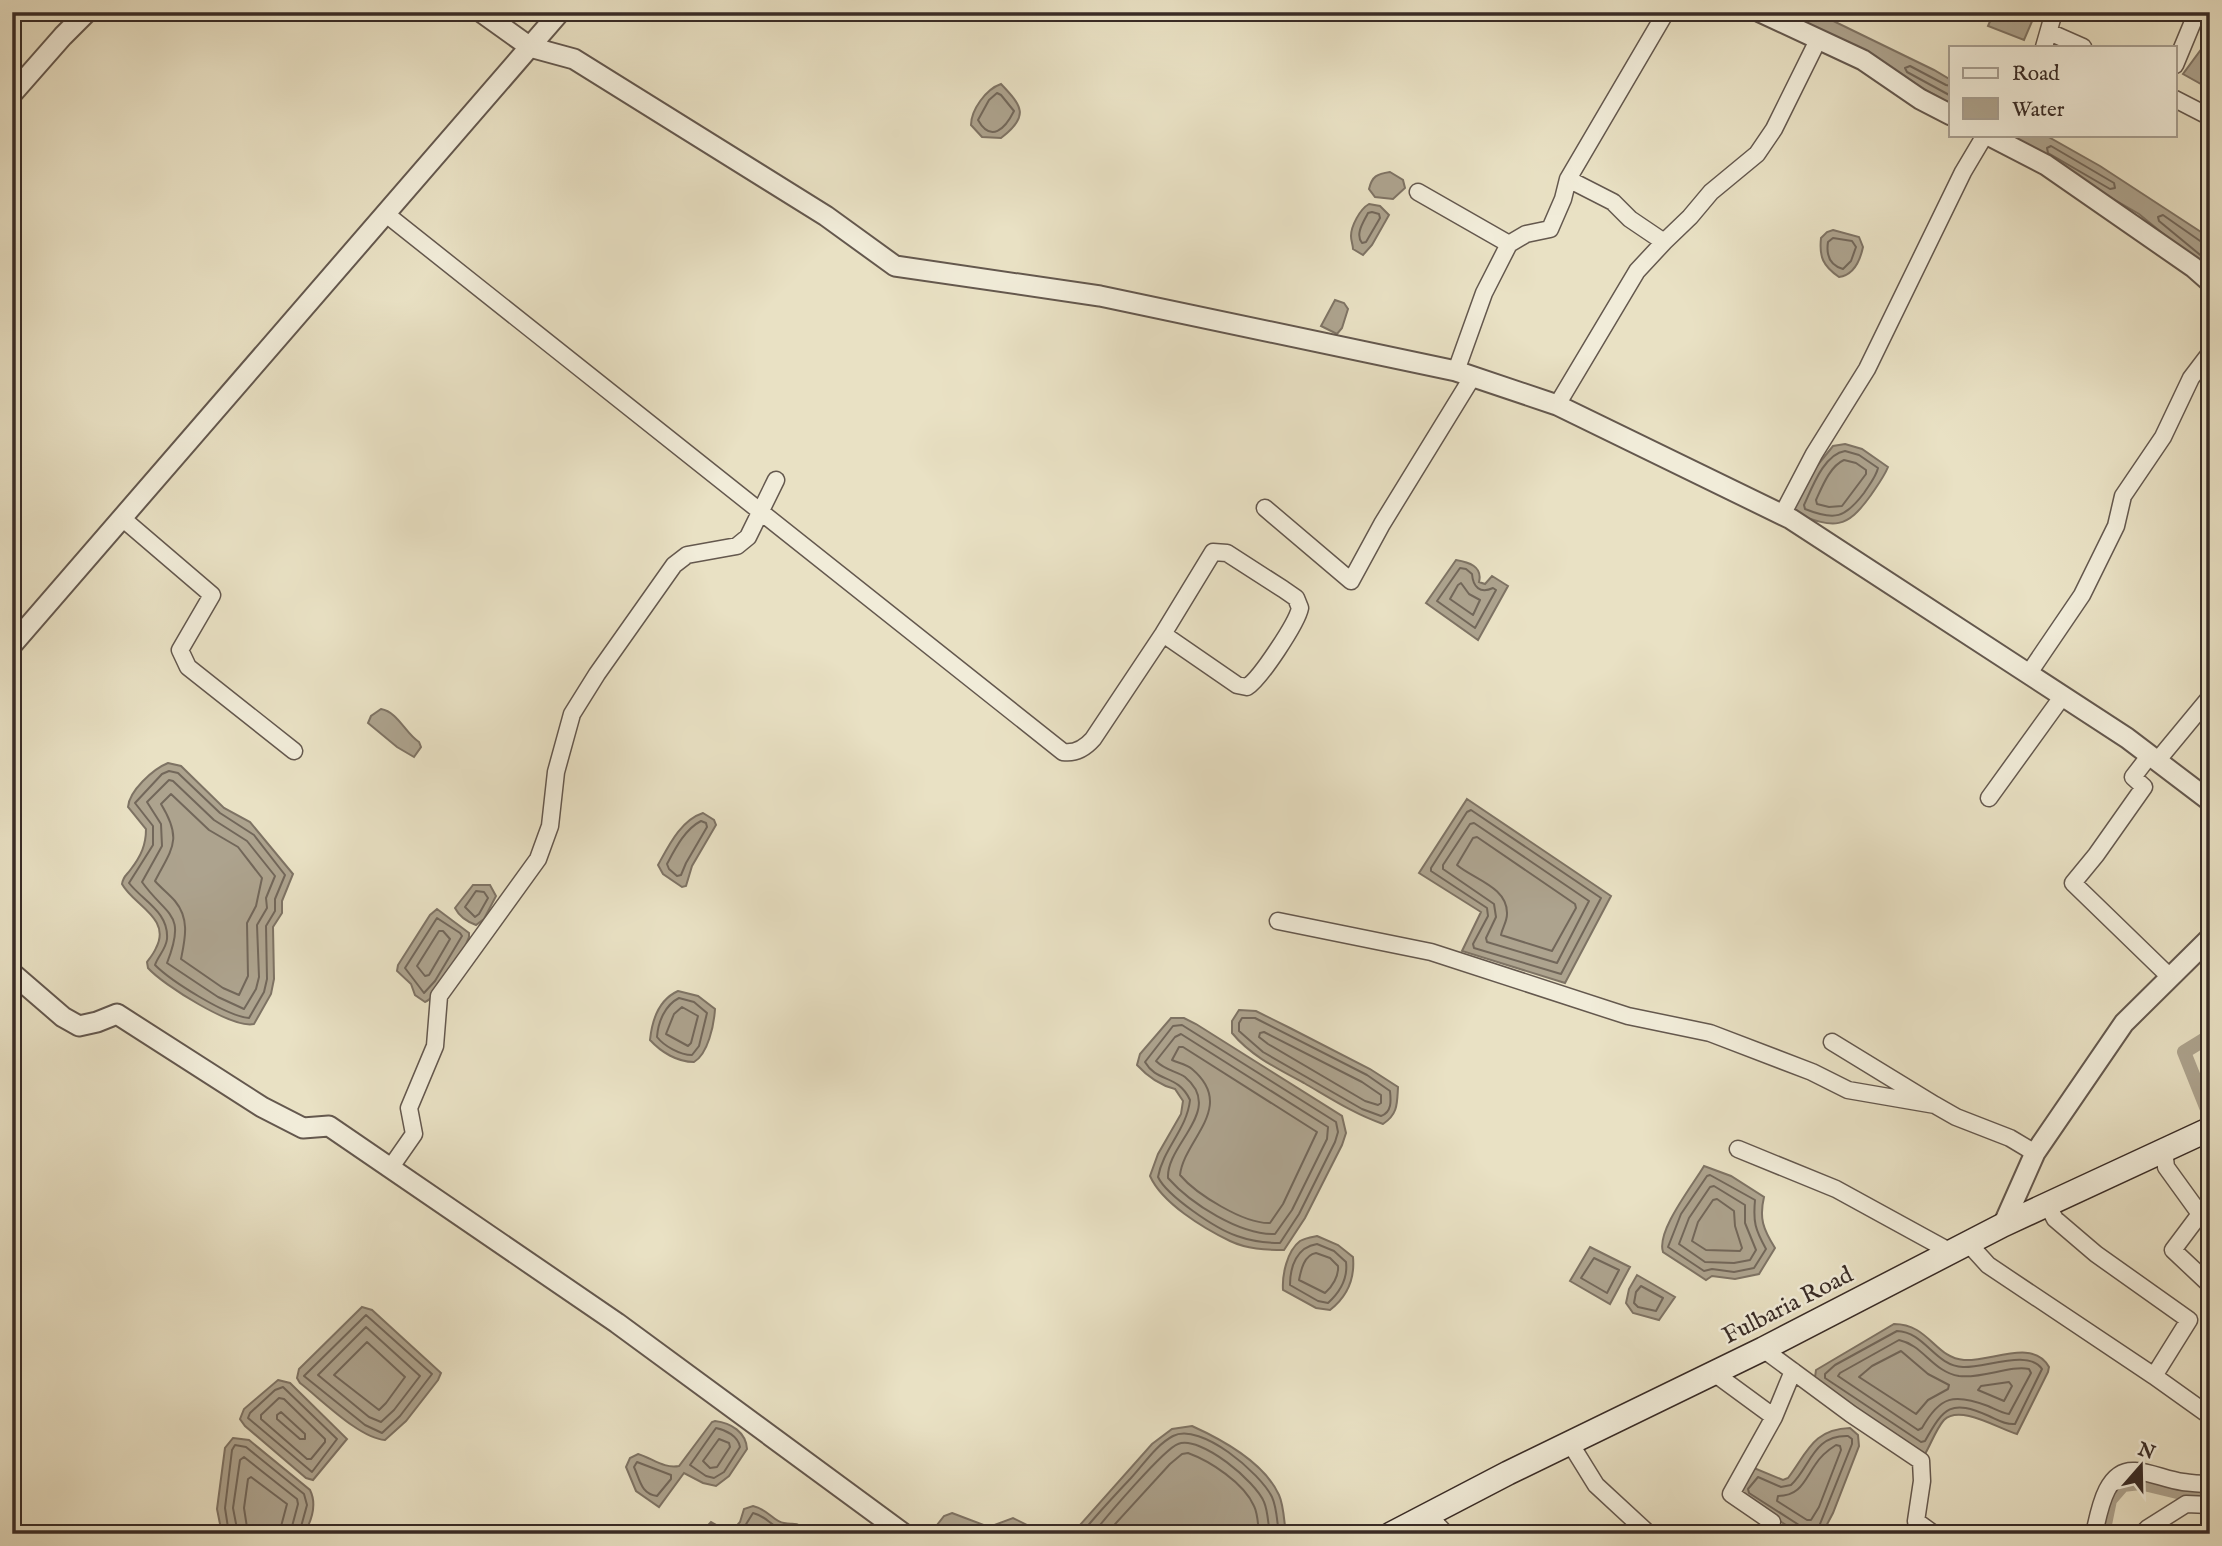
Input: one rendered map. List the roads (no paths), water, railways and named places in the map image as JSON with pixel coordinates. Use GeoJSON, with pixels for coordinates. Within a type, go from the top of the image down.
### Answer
{"type":"FeatureCollection","features":[{"type":"Feature","properties":{"kind":"main road","name":"Fulbaria Road"},"geometry":{"type":"LineString","coordinates":[[1391,1534],[1763,1349],[2003,1225],[2210,1129]]}},
{"type":"Feature","properties":{"kind":"street"},"geometry":{"type":"LineString","coordinates":[[12,94],[88,12]]}},
{"type":"Feature","properties":{"kind":"street"},"geometry":{"type":"LineString","coordinates":[[481,12],[530,47],[574,59],[827,216],[895,266],[1100,296],[1464,373],[1557,405],[1782,515],[2029,673],[2154,758],[2210,801]]}},
{"type":"Feature","properties":{"kind":"street"},"geometry":{"type":"LineString","coordinates":[[12,645],[560,12]]}},
{"type":"Feature","properties":{"kind":"street"},"geometry":{"type":"LineString","coordinates":[[1265,508],[1351,581],[1464,373],[1484,293],[1510,244],[1525,234],[1550,229],[1568,179],[1666,12]]}},
{"type":"Feature","properties":{"kind":"street"},"geometry":{"type":"LineString","coordinates":[[1760,12],[1863,60],[1920,99],[1949,114]]}},
{"type":"Feature","properties":{"kind":"street"},"geometry":{"type":"LineString","coordinates":[[2054,12],[2046,40],[2077,46]]}},
{"type":"Feature","properties":{"kind":"street"},"geometry":{"type":"LineString","coordinates":[[2176,63],[2197,12]]}},
{"type":"Feature","properties":{"kind":"street"},"geometry":{"type":"LineString","coordinates":[[1557,405],[1637,271],[1711,192],[1757,154],[1774,129],[1818,40]]}},
{"type":"Feature","properties":{"kind":"street"},"geometry":{"type":"LineString","coordinates":[[2176,100],[2210,117]]}},
{"type":"Feature","properties":{"kind":"street"},"geometry":{"type":"LineString","coordinates":[[1782,515],[1814,454],[1867,369],[1963,172],[1986,136]]}},
{"type":"Feature","properties":{"kind":"street"},"geometry":{"type":"LineString","coordinates":[[1989,136],[2046,165],[2193,267],[2210,282]]}},
{"type":"Feature","properties":{"kind":"street"},"geometry":{"type":"LineString","coordinates":[[1568,179],[1613,202],[1630,219],[1664,242]]}},
{"type":"Feature","properties":{"kind":"street"},"geometry":{"type":"LineString","coordinates":[[1418,192],[1510,244]]}},
{"type":"Feature","properties":{"kind":"street"},"geometry":{"type":"LineString","coordinates":[[386,214],[1063,752],[1070,754],[1085,748],[1093,739],[1163,634],[1213,552],[1227,553],[1283,589],[1296,598],[1300,608],[1296,620],[1260,675],[1247,687],[1237,685],[1163,634]]}},
{"type":"Feature","properties":{"kind":"street"},"geometry":{"type":"LineString","coordinates":[[2029,673],[2082,596],[2116,526],[2123,496],[2163,438],[2191,378],[2210,353]]}},
{"type":"Feature","properties":{"kind":"street"},"geometry":{"type":"LineString","coordinates":[[391,1167],[414,1135],[409,1108],[435,1046],[439,996],[538,859],[550,826],[556,772],[572,714],[674,565],[687,555],[737,546],[748,537],[776,480]]}},
{"type":"Feature","properties":{"kind":"street"},"geometry":{"type":"LineString","coordinates":[[122,518],[212,595],[180,650],[188,667],[293,751]]}},
{"type":"Feature","properties":{"kind":"street"},"geometry":{"type":"LineString","coordinates":[[1989,798],[2062,697]]}},
{"type":"Feature","properties":{"kind":"street"},"geometry":{"type":"LineString","coordinates":[[2171,978],[2073,883],[2144,787],[2133,777],[2210,698]]}},
{"type":"Feature","properties":{"kind":"street"},"geometry":{"type":"LineString","coordinates":[[1278,921],[1431,952],[1628,1016],[1710,1032],[1812,1072],[1848,1090],[1935,1105]]}},
{"type":"Feature","properties":{"kind":"street"},"geometry":{"type":"LineString","coordinates":[[2003,1225],[2035,1153],[2124,1023],[2210,938]]}},
{"type":"Feature","properties":{"kind":"street"},"geometry":{"type":"LineString","coordinates":[[12,974],[79,1027],[117,1014],[262,1107],[303,1128],[328,1126],[617,1323],[904,1534]]}},
{"type":"Feature","properties":{"kind":"street"},"geometry":{"type":"LineString","coordinates":[[1832,1042],[1956,1117],[2010,1138],[2035,1153]]}},
{"type":"Feature","properties":{"kind":"street"},"geometry":{"type":"LineString","coordinates":[[1738,1149],[1836,1189],[1960,1247],[2210,1416]]}},
{"type":"Feature","properties":{"kind":"street"},"geometry":{"type":"LineString","coordinates":[[2164,1150],[2166,1167],[2200,1214],[2173,1250],[2207,1282],[2210,1280]]}},
{"type":"Feature","properties":{"kind":"street"},"geometry":{"type":"LineString","coordinates":[[2047,1204],[2055,1219],[2096,1254],[2189,1320],[2154,1376]]}},
{"type":"Feature","properties":{"kind":"street"},"geometry":{"type":"LineString","coordinates":[[1763,1349],[1851,1414],[1921,1461],[1922,1481],[1916,1521],[1934,1534]]}},
{"type":"Feature","properties":{"kind":"street"},"geometry":{"type":"LineString","coordinates":[[1765,1534],[1772,1522],[1731,1494],[1773,1417],[1794,1371]]}},
{"type":"Feature","properties":{"kind":"street"},"geometry":{"type":"LineString","coordinates":[[1714,1373],[1773,1417]]}},
{"type":"Feature","properties":{"kind":"street"},"geometry":{"type":"LineString","coordinates":[[1570,1443],[1596,1485],[1649,1534]]}},
{"type":"Feature","properties":{"kind":"street"},"geometry":{"type":"LineString","coordinates":[[2094,1534],[2107,1489],[2114,1479],[2125,1472],[2134,1471],[2202,1485],[2210,1483]]}},
{"type":"Feature","properties":{"kind":"street"},"geometry":{"type":"LineString","coordinates":[[2142,1534],[2147,1528],[2186,1504],[2210,1505]]}},
{"type":"Feature","properties":{"kind":"street"},"geometry":{"type":"LineString","coordinates":[[1428,1515],[1446,1534]]}},
{"type":"Feature","properties":{"kind":"water"},"geometry":{"type":"Polygon","coordinates":[[[1784,12],[1815,12],[1934,70],[1949,79],[1949,103],[1784,12]]]}},
{"type":"Feature","properties":{"kind":"water"},"geometry":{"type":"Polygon","coordinates":[[[1994,12],[2036,12],[2024,40],[1988,26],[1994,12]]]}},
{"type":"Feature","properties":{"kind":"water"},"geometry":{"type":"Polygon","coordinates":[[[2208,40],[2210,41],[2210,89],[2183,74],[2208,40]]]}},
{"type":"Feature","properties":{"kind":"water"},"geometry":{"type":"Polygon","coordinates":[[[1001,84],[1018,105],[1019,117],[1001,138],[982,137],[971,125],[974,113],[985,95],[1001,84]]]}},
{"type":"Feature","properties":{"kind":"water"},"geometry":{"type":"Polygon","coordinates":[[[2005,136],[2047,136],[2100,166],[2201,232],[2210,240],[2210,272],[2139,214],[2005,136]]]}},
{"type":"Feature","properties":{"kind":"water"},"geometry":{"type":"Polygon","coordinates":[[[1390,172],[1403,180],[1405,188],[1393,199],[1375,197],[1369,189],[1372,181],[1378,175],[1390,172]]]}},
{"type":"Feature","properties":{"kind":"water"},"geometry":{"type":"Polygon","coordinates":[[[1369,204],[1380,206],[1389,215],[1363,255],[1353,249],[1351,232],[1359,214],[1369,204]]]}},
{"type":"Feature","properties":{"kind":"water"},"geometry":{"type":"Polygon","coordinates":[[[1833,230],[1859,237],[1863,247],[1856,266],[1839,277],[1826,265],[1821,251],[1821,238],[1833,230]]]}},
{"type":"Feature","properties":{"kind":"water"},"geometry":{"type":"Polygon","coordinates":[[[1335,300],[1344,303],[1348,309],[1342,328],[1337,334],[1321,326],[1335,300]]]}},
{"type":"Feature","properties":{"kind":"water"},"geometry":{"type":"Polygon","coordinates":[[[1845,444],[1862,449],[1888,467],[1871,495],[1854,515],[1839,523],[1821,522],[1796,514],[1793,511],[1812,472],[1833,446],[1845,444]]]}},
{"type":"Feature","properties":{"kind":"water"},"geometry":{"type":"Polygon","coordinates":[[[1456,560],[1477,569],[1479,582],[1485,584],[1492,576],[1508,586],[1478,640],[1426,603],[1456,560]]]}},
{"type":"Feature","properties":{"kind":"water"},"geometry":{"type":"Polygon","coordinates":[[[381,709],[397,718],[419,742],[421,747],[414,757],[368,723],[371,716],[381,709]]]}},
{"type":"Feature","properties":{"kind":"water"},"geometry":{"type":"Polygon","coordinates":[[[168,763],[181,766],[224,808],[250,822],[293,874],[282,901],[282,913],[273,927],[274,979],[271,994],[254,1024],[244,1024],[215,1013],[183,995],[148,968],[147,962],[160,937],[159,928],[122,884],[140,855],[146,835],[146,829],[128,807],[133,794],[143,781],[168,763]]]}},
{"type":"Feature","properties":{"kind":"water"},"geometry":{"type":"Polygon","coordinates":[[[1467,799],[1611,896],[1565,983],[1462,951],[1481,912],[1419,873],[1467,799]]]}},
{"type":"Feature","properties":{"kind":"water"},"geometry":{"type":"Polygon","coordinates":[[[703,813],[714,820],[716,825],[692,866],[686,886],[682,887],[663,874],[658,865],[682,827],[703,813]]]}},
{"type":"Feature","properties":{"kind":"water"},"geometry":{"type":"Polygon","coordinates":[[[473,885],[490,885],[496,896],[484,919],[476,925],[459,914],[455,908],[473,885]]]}},
{"type":"Feature","properties":{"kind":"water"},"geometry":{"type":"Polygon","coordinates":[[[437,909],[469,933],[469,937],[443,983],[425,1002],[415,995],[411,984],[397,971],[398,965],[430,915],[437,909]]]}},
{"type":"Feature","properties":{"kind":"water"},"geometry":{"type":"Polygon","coordinates":[[[678,991],[698,996],[715,1009],[707,1046],[694,1062],[670,1056],[650,1040],[657,1011],[665,1000],[678,991]]]}},
{"type":"Feature","properties":{"kind":"water"},"geometry":{"type":"Polygon","coordinates":[[[1239,1010],[1256,1011],[1370,1069],[1398,1087],[1397,1104],[1392,1116],[1383,1124],[1362,1115],[1256,1055],[1232,1033],[1232,1021],[1239,1010]]]}},
{"type":"Feature","properties":{"kind":"water"},"geometry":{"type":"Polygon","coordinates":[[[1171,1018],[1184,1018],[1196,1024],[1342,1116],[1346,1133],[1342,1145],[1305,1218],[1284,1250],[1236,1244],[1219,1236],[1173,1205],[1150,1176],[1158,1154],[1181,1114],[1183,1101],[1175,1089],[1154,1080],[1137,1065],[1140,1054],[1171,1018]]]}},
{"type":"Feature","properties":{"kind":"water"},"geometry":{"type":"Polygon","coordinates":[[[1704,1166],[1731,1176],[1764,1197],[1763,1223],[1775,1248],[1759,1274],[1735,1279],[1712,1276],[1706,1280],[1663,1252],[1662,1243],[1670,1221],[1704,1166]]]}},
{"type":"Feature","properties":{"kind":"water"},"geometry":{"type":"Polygon","coordinates":[[[1317,1236],[1338,1245],[1353,1257],[1353,1273],[1349,1286],[1330,1310],[1316,1308],[1283,1290],[1283,1277],[1295,1245],[1306,1238],[1317,1236]]]}},
{"type":"Feature","properties":{"kind":"water"},"geometry":{"type":"Polygon","coordinates":[[[1590,1247],[1630,1267],[1610,1304],[1570,1281],[1590,1247]]]}},
{"type":"Feature","properties":{"kind":"water"},"geometry":{"type":"Polygon","coordinates":[[[1637,1275],[1675,1297],[1659,1320],[1633,1313],[1626,1303],[1629,1289],[1637,1275]]]}},
{"type":"Feature","properties":{"kind":"water"},"geometry":{"type":"Polygon","coordinates":[[[362,1307],[372,1310],[441,1373],[406,1421],[385,1440],[364,1433],[352,1425],[297,1378],[299,1369],[362,1307]]]}},
{"type":"Feature","properties":{"kind":"water"},"geometry":{"type":"Polygon","coordinates":[[[1894,1324],[1916,1329],[1954,1358],[1975,1360],[2022,1353],[2042,1358],[2049,1367],[2048,1372],[2017,1434],[1969,1416],[1951,1416],[1941,1424],[1925,1454],[1822,1386],[1815,1377],[1816,1370],[1894,1324]]]}},
{"type":"Feature","properties":{"kind":"water"},"geometry":{"type":"Polygon","coordinates":[[[278,1380],[290,1383],[347,1439],[313,1480],[306,1478],[240,1419],[244,1409],[278,1380]]]}},
{"type":"Feature","properties":{"kind":"water"},"geometry":{"type":"Polygon","coordinates":[[[715,1421],[737,1429],[746,1443],[747,1449],[729,1476],[716,1486],[703,1483],[684,1473],[659,1507],[636,1491],[626,1467],[630,1458],[638,1454],[663,1465],[679,1466],[715,1421]]]}},
{"type":"Feature","properties":{"kind":"water"},"geometry":{"type":"Polygon","coordinates":[[[1192,1426],[1242,1453],[1263,1472],[1281,1499],[1286,1534],[1072,1534],[1152,1444],[1172,1429],[1192,1426]]]}},
{"type":"Feature","properties":{"kind":"water"},"geometry":{"type":"Polygon","coordinates":[[[1850,1428],[1858,1435],[1859,1446],[1822,1534],[1800,1534],[1736,1493],[1754,1468],[1783,1480],[1788,1478],[1806,1451],[1819,1438],[1837,1429],[1850,1428]]]}},
{"type":"Feature","properties":{"kind":"water"},"geometry":{"type":"Polygon","coordinates":[[[233,1438],[249,1440],[310,1490],[313,1512],[304,1534],[222,1534],[217,1509],[225,1448],[233,1438]]]}},
{"type":"Feature","properties":{"kind":"water"},"geometry":{"type":"Polygon","coordinates":[[[753,1506],[780,1522],[801,1526],[801,1534],[700,1534],[711,1522],[725,1530],[733,1530],[740,1522],[744,1509],[753,1506]]]}},
{"type":"Feature","properties":{"kind":"water"},"geometry":{"type":"Polygon","coordinates":[[[952,1513],[989,1527],[1013,1518],[1045,1534],[930,1534],[944,1516],[952,1513]]]}},
{"type":"Feature","properties":{"kind":"waterway"},"geometry":{"type":"LineString","coordinates":[[2210,1036],[2184,1052],[2210,1117]]}},
{"type":"Feature","properties":{"kind":"waterway"},"geometry":{"type":"LineString","coordinates":[[2103,1534],[2110,1500],[2123,1485],[2140,1483],[2198,1497],[2210,1493]]}}]}
